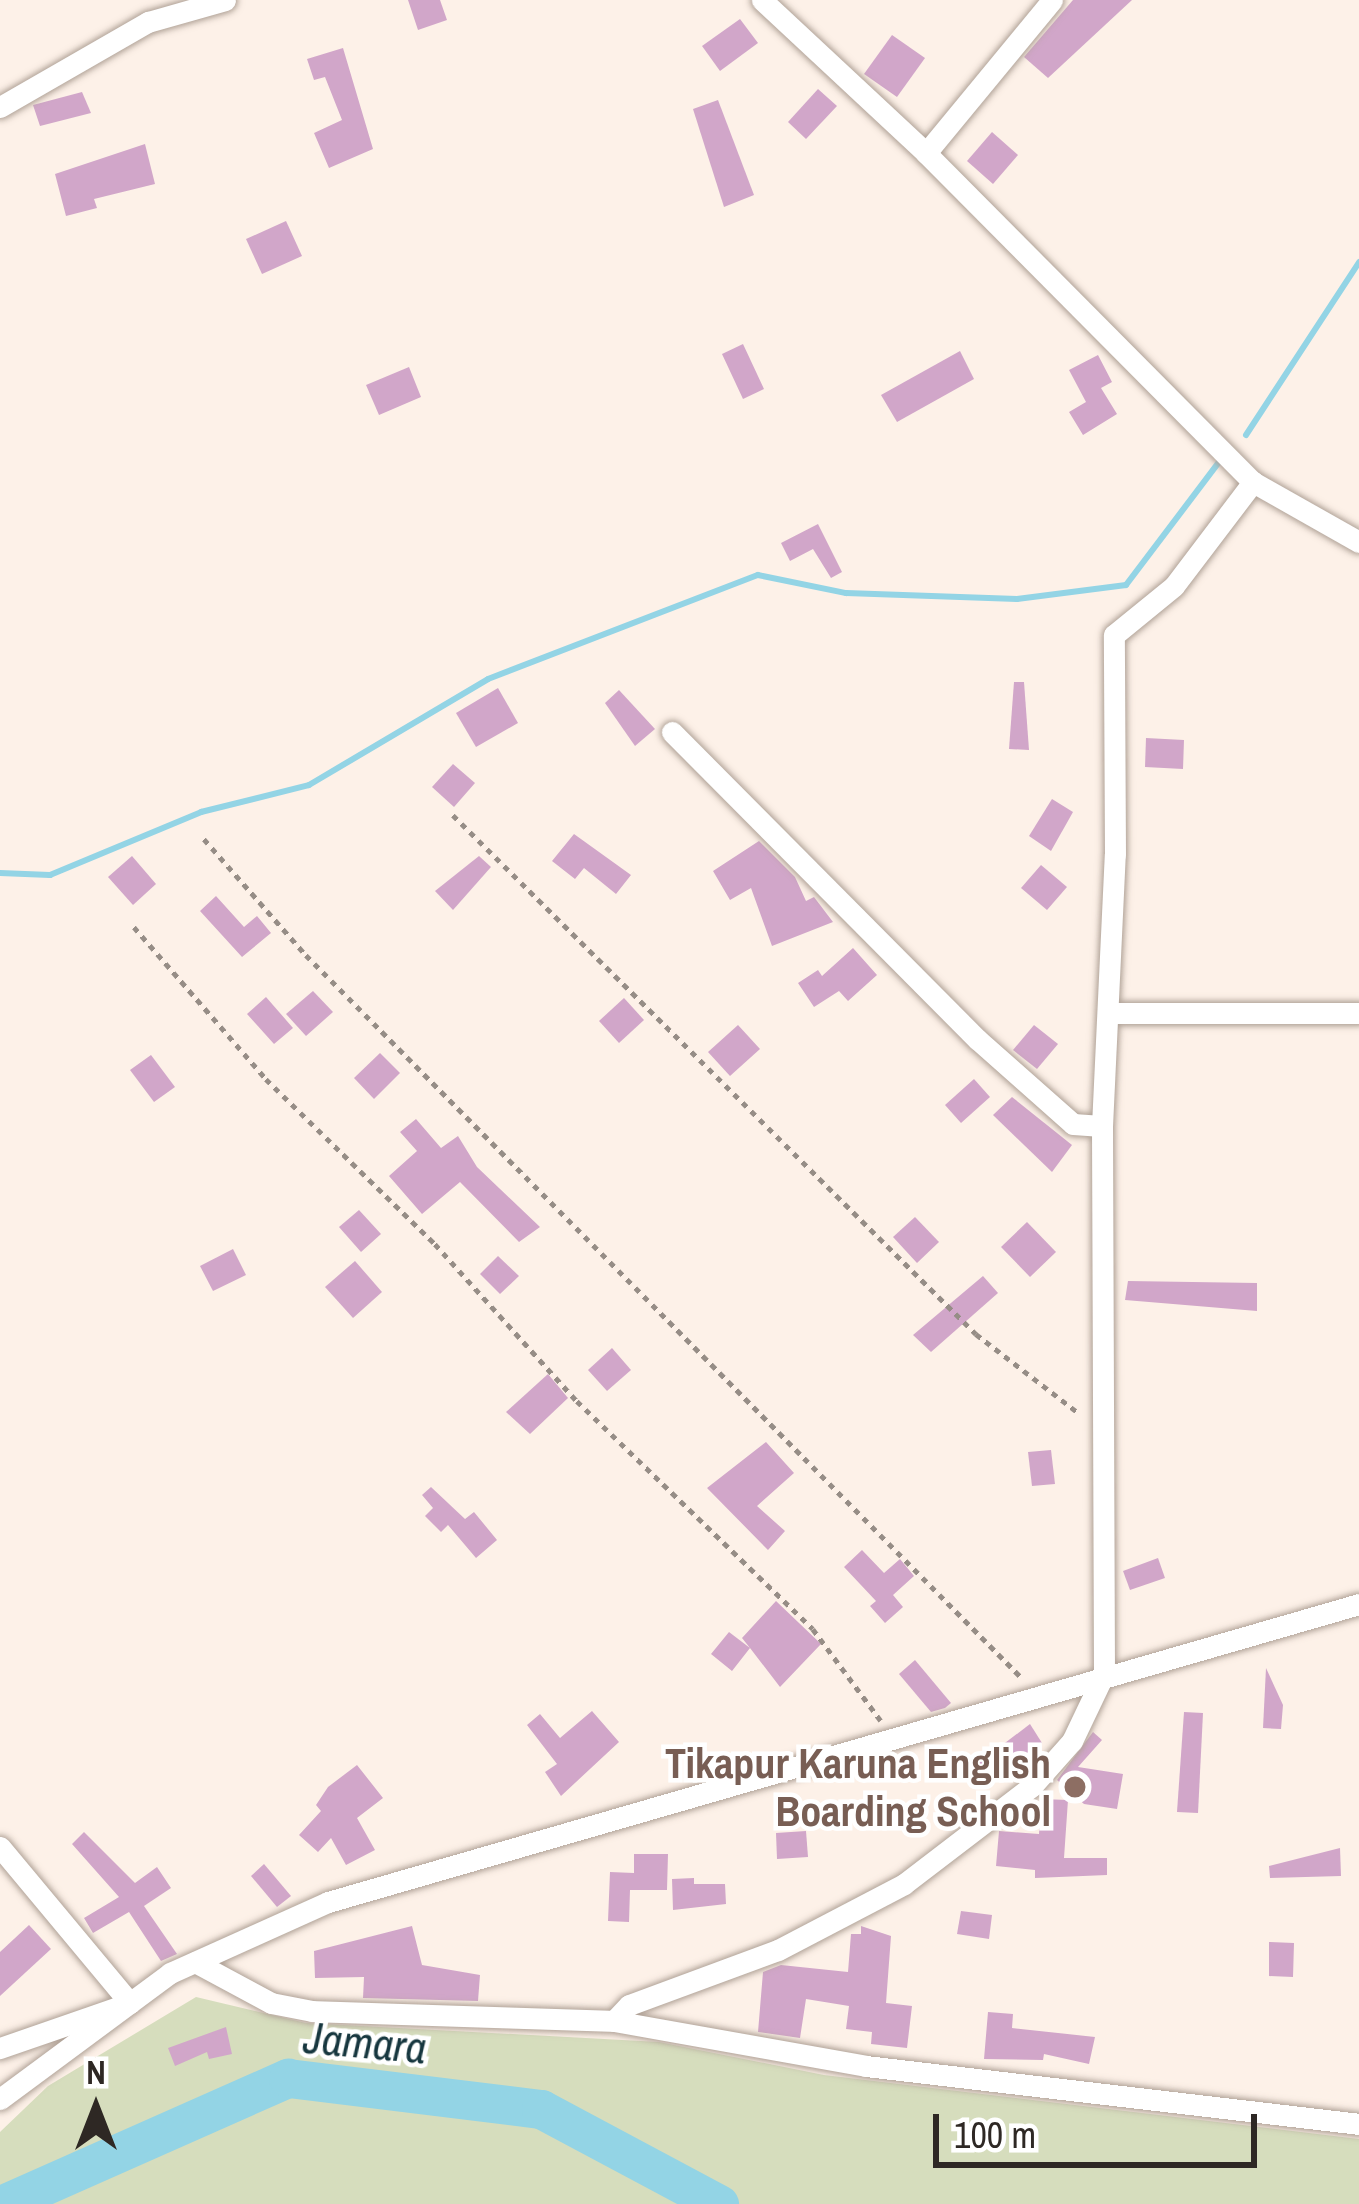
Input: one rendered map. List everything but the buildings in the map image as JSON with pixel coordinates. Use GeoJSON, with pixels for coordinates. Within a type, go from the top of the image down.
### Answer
{"type":"FeatureCollection","features":[{"type":"Feature","properties":{"kind":"street"},"geometry":{"type":"LineString","coordinates":[[0,107],[148,22],[225,0]]}},
{"type":"Feature","properties":{"kind":"street"},"geometry":{"type":"LineString","coordinates":[[762,0],[926,153],[1253,482],[1359,542]]}},
{"type":"Feature","properties":{"kind":"street"},"geometry":{"type":"LineString","coordinates":[[926,153],[1052,0]]}},
{"type":"Feature","properties":{"kind":"street"},"geometry":{"type":"LineString","coordinates":[[614,2021],[629,2005],[778,1950],[904,1884],[1032,1786],[1072,1741],[1104,1674],[1102,1126],[1114,635],[1174,586],[1253,482]]}},
{"type":"Feature","properties":{"kind":"street"},"geometry":{"type":"LineString","coordinates":[[672,732],[977,1039],[1073,1124],[1102,1126]]}},
{"type":"Feature","properties":{"kind":"street"},"geometry":{"type":"LineString","coordinates":[[1108,1013],[1359,1013]]}},
{"type":"Feature","properties":{"kind":"street"},"geometry":{"type":"LineString","coordinates":[[0,2099],[130,2003],[195,1962],[328,1901],[1035,1692],[1359,1604]]}},
{"type":"Feature","properties":{"kind":"street"},"geometry":{"type":"LineString","coordinates":[[0,1847],[130,2003]]}},
{"type":"Feature","properties":{"kind":"street"},"geometry":{"type":"LineString","coordinates":[[195,1962],[271,2003],[312,2011],[614,2021],[866,2066],[1359,2124]]}},
{"type":"Feature","properties":{"kind":"street"},"geometry":{"type":"LineString","coordinates":[[0,2048],[130,2003]]}},
{"type":"Feature","properties":{"kind":"path"},"geometry":{"type":"LineString","coordinates":[[453,815],[976,1334],[1104,1432]]}},
{"type":"Feature","properties":{"kind":"path"},"geometry":{"type":"LineString","coordinates":[[204,839],[306,955],[1035,1692]]}},
{"type":"Feature","properties":{"kind":"path"},"geometry":{"type":"LineString","coordinates":[[134,927],[266,1079],[813,1629],[892,1735]]}},
{"type":"Feature","properties":{"kind":"green space"},"geometry":{"type":"Polygon","coordinates":[[[196,1997],[306,2023],[659,2042],[824,2075],[1359,2139],[1359,2204],[0,2204],[0,2132],[48,2086],[196,1997]]]}},
{"type":"Feature","properties":{"kind":"waterway"},"geometry":{"type":"LineString","coordinates":[[1246,435],[1359,262]]}},
{"type":"Feature","properties":{"kind":"waterway"},"geometry":{"type":"LineString","coordinates":[[0,873],[50,875],[201,812],[309,785],[488,679],[758,575],[846,593],[1017,599],[1126,585],[1219,462]]}},
{"type":"Feature","properties":{"kind":"waterway","name":"Jamara"},"geometry":{"type":"LineString","coordinates":[[3,2204],[288,2078],[541,2109],[719,2204]]}},
{"type":"Feature","properties":{"kind":"place","name":"Tikapur Karuna English Boarding School"},"geometry":{"type":"Point","coordinates":[1075,1787]}}]}
